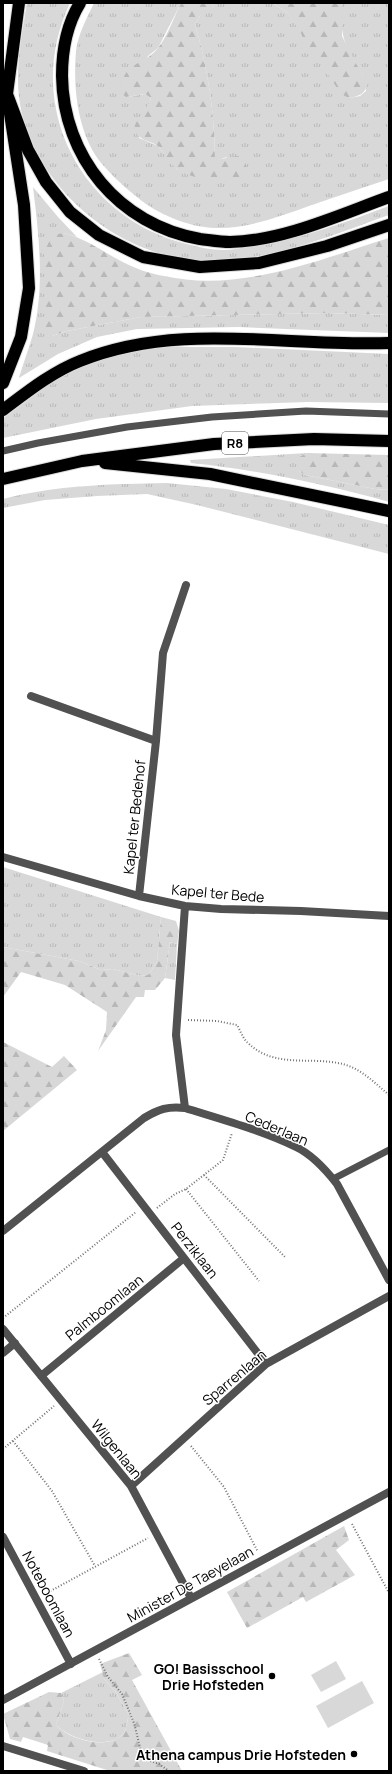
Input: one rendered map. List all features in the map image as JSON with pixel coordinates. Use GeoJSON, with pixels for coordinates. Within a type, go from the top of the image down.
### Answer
{"type":"FeatureCollection","features":[{"type":"Feature","properties":{"kind":"highway"},"geometry":{"type":"LineString","coordinates":[[3,383],[21,337],[29,288],[24,205],[7,94],[20,3]]}},
{"type":"Feature","properties":{"kind":"highway"},"geometry":{"type":"LineString","coordinates":[[80,3],[75,11],[67,35],[62,63],[63,91],[68,118],[76,142],[87,164],[100,182],[115,198],[149,222],[168,231],[188,237],[229,242],[286,233],[389,197]]}},
{"type":"Feature","properties":{"kind":"highway"},"geometry":{"type":"LineString","coordinates":[[7,94],[28,150],[46,182],[70,212],[99,235],[143,257],[200,267],[258,263],[327,246],[389,225]]}},
{"type":"Feature","properties":{"kind":"highway"},"geometry":{"type":"LineString","coordinates":[[3,410],[47,379],[78,362],[105,352],[133,345],[193,338],[389,344]]}},
{"type":"Feature","properties":{"kind":"highway","name":"R8"},"geometry":{"type":"LineString","coordinates":[[3,479],[82,461],[214,444],[314,439],[389,441]]}},
{"type":"Feature","properties":{"kind":"highway","name":"R8"},"geometry":{"type":"LineString","coordinates":[[82,461],[210,474],[389,511]]}},
{"type":"Feature","properties":{"kind":"street","name":"Kapel ter Bedehof"},"geometry":{"type":"LineString","coordinates":[[139,896],[156,741],[163,653],[186,585]]}},
{"type":"Feature","properties":{"kind":"street","name":"Kapel ter Bedehof"},"geometry":{"type":"LineString","coordinates":[[32,696],[156,741]]}},
{"type":"Feature","properties":{"kind":"street","name":"Kapel ter Bede"},"geometry":{"type":"LineString","coordinates":[[3,857],[139,896],[185,906],[221,909],[301,911],[389,916]]}},
{"type":"Feature","properties":{"kind":"street"},"geometry":{"type":"LineString","coordinates":[[185,906],[176,1035],[185,1108]]}},
{"type":"Feature","properties":{"kind":"street","name":"Cederlaan"},"geometry":{"type":"LineString","coordinates":[[3,1231],[154,1112],[171,1106],[185,1108],[235,1124],[297,1147],[315,1159],[333,1179],[389,1280]]}},
{"type":"Feature","properties":{"kind":"street","name":"Perziklaan"},"geometry":{"type":"LineString","coordinates":[[102,1152],[266,1364]]}},
{"type":"Feature","properties":{"kind":"street","name":"Palmboomlaan"},"geometry":{"type":"LineString","coordinates":[[41,1376],[184,1258]]}},
{"type":"Feature","properties":{"kind":"street","name":"Sparrenlaan"},"geometry":{"type":"LineString","coordinates":[[131,1486],[266,1364],[389,1296]]}},
{"type":"Feature","properties":{"kind":"street","name":"Wilgenlaan"},"geometry":{"type":"LineString","coordinates":[[3,1328],[131,1486],[192,1598]]}},
{"type":"Feature","properties":{"kind":"street"},"geometry":{"type":"LineString","coordinates":[[3,1353],[14,1343]]}},
{"type":"Feature","properties":{"kind":"street","name":"Minister De Taeyelaan"},"geometry":{"type":"LineString","coordinates":[[3,1700],[389,1492]]}},
{"type":"Feature","properties":{"kind":"street","name":"Noteboomlaan"},"geometry":{"type":"LineString","coordinates":[[3,1538],[37,1598],[71,1664]]}},
{"type":"Feature","properties":{"kind":"street"},"geometry":{"type":"LineString","coordinates":[[3,1746],[84,1771]]}},
{"type":"Feature","properties":{"kind":"lane"},"geometry":{"type":"LineString","coordinates":[[3,451],[38,443],[127,427],[212,417],[306,410],[389,414]]}},
{"type":"Feature","properties":{"kind":"lane"},"geometry":{"type":"LineString","coordinates":[[333,1179],[389,1150]]}},
{"type":"Feature","properties":{"kind":"path"},"geometry":{"type":"LineString","coordinates":[[177,1020],[216,1021],[237,1025],[248,1043],[271,1058],[338,1063],[367,1076],[389,1095]]}},
{"type":"Feature","properties":{"kind":"path"},"geometry":{"type":"LineString","coordinates":[[150,1213],[175,1194],[186,1189],[223,1160],[235,1124]]}},
{"type":"Feature","properties":{"kind":"path"},"geometry":{"type":"LineString","coordinates":[[204,1175],[285,1257]]}},
{"type":"Feature","properties":{"kind":"path"},"geometry":{"type":"LineString","coordinates":[[186,1189],[259,1281]]}},
{"type":"Feature","properties":{"kind":"path"},"geometry":{"type":"LineString","coordinates":[[3,1318],[144,1206]]}},
{"type":"Feature","properties":{"kind":"path"},"geometry":{"type":"LineString","coordinates":[[3,1449],[61,1401]]}},
{"type":"Feature","properties":{"kind":"path"},"geometry":{"type":"LineString","coordinates":[[184,1437],[224,1487],[262,1560]]}},
{"type":"Feature","properties":{"kind":"path"},"geometry":{"type":"LineString","coordinates":[[13,1441],[52,1490],[95,1566]]}},
{"type":"Feature","properties":{"kind":"path"},"geometry":{"type":"LineString","coordinates":[[347,1514],[389,1593]]}},
{"type":"Feature","properties":{"kind":"path"},"geometry":{"type":"LineString","coordinates":[[37,1598],[157,1534]]}},
{"type":"Feature","properties":{"kind":"path"},"geometry":{"type":"LineString","coordinates":[[95,1651],[108,1677],[122,1694],[134,1723],[141,1751],[145,1759],[159,1764],[169,1771]]}},
{"type":"Feature","properties":{"kind":"green space"},"geometry":{"type":"Polygon","coordinates":[[[27,3],[70,3],[57,41],[53,80],[58,117],[70,152],[90,183],[117,210],[149,230],[187,244],[210,249],[226,250],[265,244],[301,236],[337,225],[389,206],[389,215],[285,250],[242,259],[220,261],[187,259],[155,252],[124,239],[96,221],[71,199],[50,174],[33,145],[22,114],[18,87],[22,30],[27,3]]]}},
{"type":"Feature","properties":{"kind":"green space"},"geometry":{"type":"Polygon","coordinates":[[[94,3],[181,3],[158,48],[148,56],[126,97],[145,94],[151,98],[143,113],[139,138],[158,146],[177,169],[192,176],[212,180],[227,157],[215,161],[214,127],[210,92],[204,58],[195,25],[200,16],[212,8],[214,3],[272,3],[287,12],[349,98],[360,96],[366,91],[363,76],[347,49],[341,19],[342,3],[388,3],[389,179],[274,218],[239,227],[215,228],[194,225],[163,214],[154,209],[127,188],[102,164],[91,147],[81,121],[76,93],[76,51],[81,32],[94,3]]]}},
{"type":"Feature","properties":{"kind":"green space"},"geometry":{"type":"Polygon","coordinates":[[[181,3],[214,3],[210,13],[200,16],[195,25],[204,57],[210,92],[214,127],[215,160],[238,156],[245,162],[245,176],[233,181],[203,179],[189,175],[174,167],[159,147],[139,137],[135,130],[138,119],[150,102],[151,98],[145,94],[126,97],[121,93],[125,75],[134,66],[152,54],[162,43],[181,3]]]}},
{"type":"Feature","properties":{"kind":"green space"},"geometry":{"type":"Polygon","coordinates":[[[272,3],[342,3],[342,36],[355,62],[368,83],[364,92],[349,98],[341,94],[287,12],[272,3]]]}},
{"type":"Feature","properties":{"kind":"green space"},"geometry":{"type":"Polygon","coordinates":[[[33,187],[77,237],[64,233],[52,336],[67,331],[141,317],[328,313],[389,315],[389,333],[238,327],[137,329],[97,337],[58,354],[19,378],[33,334],[39,298],[39,242],[33,187]]]}},
{"type":"Feature","properties":{"kind":"green space"},"geometry":{"type":"Polygon","coordinates":[[[64,233],[81,239],[137,269],[160,275],[193,280],[221,280],[278,272],[389,238],[389,315],[328,313],[141,317],[67,331],[52,336],[46,327],[44,253],[52,235],[64,233]]]}},
{"type":"Feature","properties":{"kind":"green space"},"geometry":{"type":"Polygon","coordinates":[[[166,347],[235,347],[389,354],[389,403],[308,402],[192,406],[96,419],[3,438],[3,418],[68,371],[103,357],[166,347]]]}},
{"type":"Feature","properties":{"kind":"green space"},"geometry":{"type":"Polygon","coordinates":[[[307,453],[299,457],[299,471],[305,475],[375,489],[389,490],[389,502],[291,478],[191,463],[190,460],[307,453]]]}},
{"type":"Feature","properties":{"kind":"green space"},"geometry":{"type":"Polygon","coordinates":[[[307,453],[389,455],[389,490],[375,489],[305,475],[299,471],[296,466],[299,457],[307,453]]]}},
{"type":"Feature","properties":{"kind":"green space"},"geometry":{"type":"Polygon","coordinates":[[[167,483],[226,489],[293,502],[389,525],[389,554],[197,505],[147,494],[45,500],[3,508],[3,499],[23,494],[84,486],[167,483]]]}},
{"type":"Feature","properties":{"kind":"green space"},"geometry":{"type":"Polygon","coordinates":[[[3,867],[161,917],[157,962],[148,975],[141,976],[113,969],[101,970],[79,961],[3,947],[3,867]]]}},
{"type":"Feature","properties":{"kind":"green space"},"geometry":{"type":"Polygon","coordinates":[[[161,917],[176,921],[179,931],[177,944],[170,942],[165,978],[155,990],[145,990],[144,997],[136,997],[98,1051],[106,1030],[107,1012],[65,985],[21,972],[3,997],[3,947],[79,961],[101,970],[113,969],[141,976],[148,975],[157,962],[161,917]]]}},
{"type":"Feature","properties":{"kind":"green space"},"geometry":{"type":"Polygon","coordinates":[[[170,942],[177,944],[175,980],[165,978],[170,942]]]}},
{"type":"Feature","properties":{"kind":"green space"},"geometry":{"type":"Polygon","coordinates":[[[3,1042],[52,1067],[64,1056],[77,1070],[3,1131],[3,1042]]]}},
{"type":"Feature","properties":{"kind":"green space"},"geometry":{"type":"Polygon","coordinates":[[[344,1526],[349,1540],[336,1550],[355,1575],[306,1602],[303,1597],[247,1628],[227,1592],[344,1526]]]}},
{"type":"Feature","properties":{"kind":"green space"},"geometry":{"type":"Polygon","coordinates":[[[129,1653],[142,1675],[132,1680],[182,1771],[110,1771],[47,1751],[48,1745],[23,1737],[21,1742],[10,1739],[3,1714],[49,1692],[61,1693],[64,1701],[56,1725],[70,1735],[80,1739],[100,1742],[117,1738],[124,1733],[129,1715],[115,1691],[104,1679],[100,1664],[129,1653]]]}},
{"type":"Feature","properties":{"kind":"green space"},"geometry":{"type":"Polygon","coordinates":[[[336,1661],[346,1679],[321,1692],[311,1675],[336,1661]]]}},
{"type":"Feature","properties":{"kind":"green space"},"geometry":{"type":"Polygon","coordinates":[[[103,1672],[104,1679],[115,1691],[129,1715],[124,1733],[109,1741],[100,1742],[90,1741],[70,1735],[56,1725],[64,1701],[61,1693],[103,1672]]]}},
{"type":"Feature","properties":{"kind":"green space"},"geometry":{"type":"Polygon","coordinates":[[[362,1681],[374,1703],[328,1728],[316,1706],[362,1681]]]}},
{"type":"Feature","properties":{"kind":"place","name":"GO! Basisschool Drie Hofsteden"},"geometry":{"type":"Point","coordinates":[272,1676]}},
{"type":"Feature","properties":{"kind":"place","name":"Athena campus Drie Hofsteden"},"geometry":{"type":"Point","coordinates":[354,1754]}}]}
